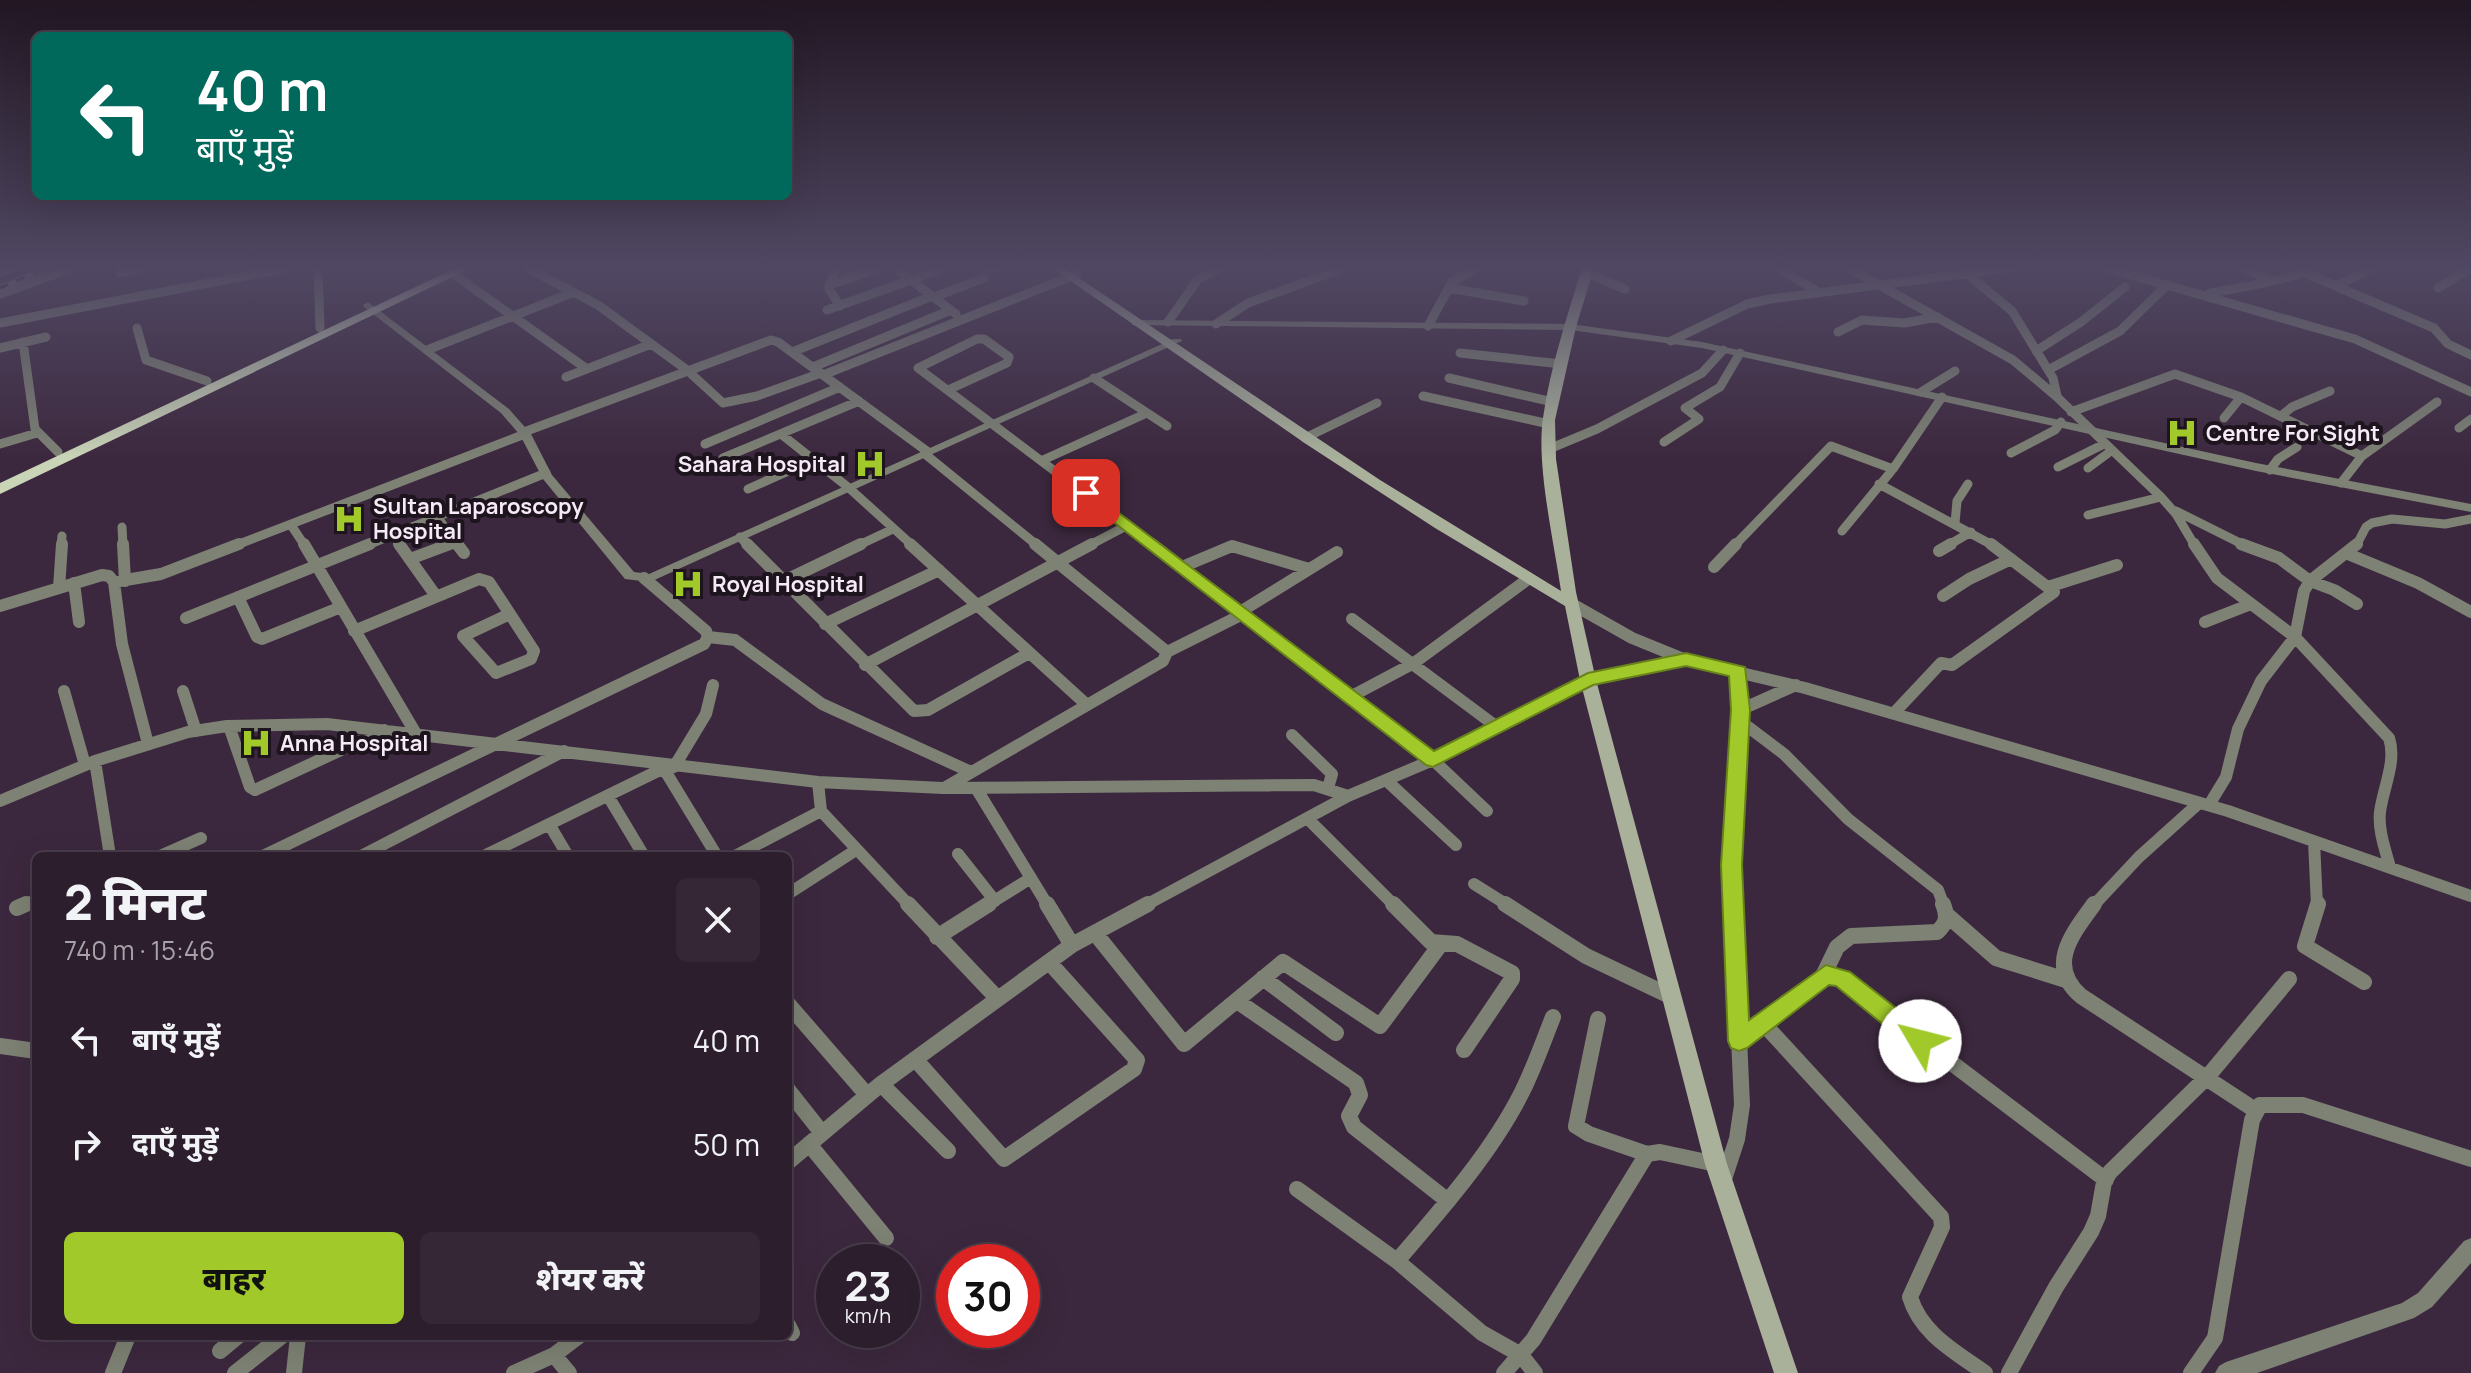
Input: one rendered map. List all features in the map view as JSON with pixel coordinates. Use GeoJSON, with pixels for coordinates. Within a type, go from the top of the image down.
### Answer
{"type":"FeatureCollection","features":[{"type":"Feature","properties":{"kind":"main road"},"geometry":{"type":"LineString","coordinates":[[0,480],[311,332]]}},
{"type":"Feature","properties":{"kind":"main road"},"geometry":{"type":"LineString","coordinates":[[0,489],[322,332]]}},
{"type":"Feature","properties":{"kind":"main road"},"geometry":{"type":"LineString","coordinates":[[1157,332],[1452,535],[1528,579],[1571,598]]}},
{"type":"Feature","properties":{"kind":"main road"},"geometry":{"type":"LineString","coordinates":[[1569,332],[1549,424],[1549,449],[1571,598],[1588,680],[1716,1164],[1786,1373]]}},
{"type":"Feature","properties":{"kind":"main road"},"geometry":{"type":"LineString","coordinates":[[1310,436],[1571,598]]}},
{"type":"Feature","properties":{"kind":"street"},"geometry":{"type":"LineString","coordinates":[[138,332],[146,360],[207,381]]}},
{"type":"Feature","properties":{"kind":"street"},"geometry":{"type":"LineString","coordinates":[[403,332],[484,393],[525,433],[546,473],[630,576],[644,578],[1172,343]]}},
{"type":"Feature","properties":{"kind":"street"},"geometry":{"type":"LineString","coordinates":[[427,350],[472,332]]}},
{"type":"Feature","properties":{"kind":"street"},"geometry":{"type":"LineString","coordinates":[[532,332],[587,369]]}},
{"type":"Feature","properties":{"kind":"street"},"geometry":{"type":"LineString","coordinates":[[635,332],[687,370],[721,402],[727,403],[757,396],[928,332]]}},
{"type":"Feature","properties":{"kind":"street"},"geometry":{"type":"LineString","coordinates":[[792,352],[842,332]]}},
{"type":"Feature","properties":{"kind":"street"},"geometry":{"type":"LineString","coordinates":[[819,372],[904,332]]}},
{"type":"Feature","properties":{"kind":"street"},"geometry":{"type":"LineString","coordinates":[[1607,332],[1740,353],[2270,470],[2471,508]]}},
{"type":"Feature","properties":{"kind":"street"},"geometry":{"type":"LineString","coordinates":[[1671,341],[1689,332]]}},
{"type":"Feature","properties":{"kind":"street"},"geometry":{"type":"LineString","coordinates":[[1964,332],[2013,360],[2057,397],[2170,507],[2206,565],[2295,637],[2389,738],[2393,749],[2380,814],[2381,833],[2390,867]]}},
{"type":"Feature","properties":{"kind":"street"},"geometry":{"type":"LineString","coordinates":[[2025,332],[2048,370],[2057,397]]}},
{"type":"Feature","properties":{"kind":"street"},"geometry":{"type":"LineString","coordinates":[[2036,351],[2065,332]]}},
{"type":"Feature","properties":{"kind":"street"},"geometry":{"type":"LineString","coordinates":[[2048,370],[2118,332]]}},
{"type":"Feature","properties":{"kind":"street"},"geometry":{"type":"LineString","coordinates":[[2332,332],[2428,370],[2471,392]]}},
{"type":"Feature","properties":{"kind":"street"},"geometry":{"type":"LineString","coordinates":[[2438,332],[2448,344],[2471,355]]}},
{"type":"Feature","properties":{"kind":"street"},"geometry":{"type":"LineString","coordinates":[[0,348],[46,337]]}},
{"type":"Feature","properties":{"kind":"street"},"geometry":{"type":"LineString","coordinates":[[948,390],[1010,359],[981,339],[919,366],[919,370],[1043,460],[1433,760],[1487,811]]}},
{"type":"Feature","properties":{"kind":"street"},"geometry":{"type":"LineString","coordinates":[[0,606],[107,574],[119,582],[161,574],[687,370],[767,340],[775,340],[927,453],[1167,652]]}},
{"type":"Feature","properties":{"kind":"street"},"geometry":{"type":"LineString","coordinates":[[23,342],[37,433],[58,452]]}},
{"type":"Feature","properties":{"kind":"street"},"geometry":{"type":"LineString","coordinates":[[566,377],[651,344]]}},
{"type":"Feature","properties":{"kind":"street"},"geometry":{"type":"LineString","coordinates":[[1549,449],[1597,429],[1702,373],[1723,350]]}},
{"type":"Feature","properties":{"kind":"street"},"geometry":{"type":"LineString","coordinates":[[1460,353],[1562,364]]}},
{"type":"Feature","properties":{"kind":"street"},"geometry":{"type":"LineString","coordinates":[[1664,442],[1699,419],[1686,407],[1720,387],[1740,353]]}},
{"type":"Feature","properties":{"kind":"street"},"geometry":{"type":"LineString","coordinates":[[1921,392],[1955,371]]}},
{"type":"Feature","properties":{"kind":"street"},"geometry":{"type":"LineString","coordinates":[[2071,412],[2175,374],[2241,397],[2362,456]]}},
{"type":"Feature","properties":{"kind":"street"},"geometry":{"type":"LineString","coordinates":[[1094,378],[1167,426]]}},
{"type":"Feature","properties":{"kind":"street"},"geometry":{"type":"LineString","coordinates":[[1449,378],[1553,402]]}},
{"type":"Feature","properties":{"kind":"street"},"geometry":{"type":"LineString","coordinates":[[705,444],[840,387]]}},
{"type":"Feature","properties":{"kind":"street"},"geometry":{"type":"LineString","coordinates":[[2281,416],[2292,407],[2330,391]]}},
{"type":"Feature","properties":{"kind":"street"},"geometry":{"type":"LineString","coordinates":[[1423,396],[1549,424]]}},
{"type":"Feature","properties":{"kind":"street"},"geometry":{"type":"LineString","coordinates":[[1842,531],[1893,469],[1942,397]]}},
{"type":"Feature","properties":{"kind":"street"},"geometry":{"type":"LineString","coordinates":[[2224,418],[2241,397]]}},
{"type":"Feature","properties":{"kind":"street"},"geometry":{"type":"LineString","coordinates":[[723,458],[859,401]]}},
{"type":"Feature","properties":{"kind":"street"},"geometry":{"type":"LineString","coordinates":[[2341,483],[2362,456],[2437,402]]}},
{"type":"Feature","properties":{"kind":"street"},"geometry":{"type":"LineString","coordinates":[[1310,436],[1377,403]]}},
{"type":"Feature","properties":{"kind":"street"},"geometry":{"type":"LineString","coordinates":[[1043,460],[1147,413]]}},
{"type":"Feature","properties":{"kind":"street"},"geometry":{"type":"LineString","coordinates":[[765,419],[849,488],[1087,705]]}},
{"type":"Feature","properties":{"kind":"street"},"geometry":{"type":"LineString","coordinates":[[2459,428],[2471,419]]}},
{"type":"Feature","properties":{"kind":"street"},"geometry":{"type":"LineString","coordinates":[[2011,453],[2055,430],[2061,422]]}},
{"type":"Feature","properties":{"kind":"street"},"geometry":{"type":"LineString","coordinates":[[0,444],[37,433]]}},
{"type":"Feature","properties":{"kind":"street"},"geometry":{"type":"LineString","coordinates":[[1714,567],[1831,446],[1893,469]]}},
{"type":"Feature","properties":{"kind":"street"},"geometry":{"type":"LineString","coordinates":[[2270,470],[2297,447]]}},
{"type":"Feature","properties":{"kind":"street"},"geometry":{"type":"LineString","coordinates":[[2058,467],[2108,448]]}},
{"type":"Feature","properties":{"kind":"street"},"geometry":{"type":"LineString","coordinates":[[2088,468],[2108,448]]}},
{"type":"Feature","properties":{"kind":"street"},"geometry":{"type":"LineString","coordinates":[[748,489],[813,460]]}},
{"type":"Feature","properties":{"kind":"street"},"geometry":{"type":"LineString","coordinates":[[186,618],[546,473]]}},
{"type":"Feature","properties":{"kind":"street"},"geometry":{"type":"LineString","coordinates":[[1879,484],[1971,532],[2011,559],[2053,594],[1952,665],[1941,663],[1894,713]]}},
{"type":"Feature","properties":{"kind":"street"},"geometry":{"type":"LineString","coordinates":[[1955,523],[1958,496],[1968,484]]}},
{"type":"Feature","properties":{"kind":"street"},"geometry":{"type":"LineString","coordinates":[[2088,515],[2161,497]]}},
{"type":"Feature","properties":{"kind":"street"},"geometry":{"type":"LineString","coordinates":[[2170,507],[2230,540],[2279,558],[2310,581],[2338,592],[2357,604]]}},
{"type":"Feature","properties":{"kind":"street"},"geometry":{"type":"LineString","coordinates":[[437,517],[464,553]]}},
{"type":"Feature","properties":{"kind":"street"},"geometry":{"type":"LineString","coordinates":[[2255,1110],[2081,996],[2066,980],[2063,971],[2065,955],[2074,934],[2112,883],[2204,804],[2226,777],[2238,729],[2261,681],[2295,637],[2304,591],[2310,581],[2355,548],[2366,527],[2381,520],[2445,524],[2471,519]]}},
{"type":"Feature","properties":{"kind":"street"},"geometry":{"type":"LineString","coordinates":[[291,525],[318,565],[415,732]]}},
{"type":"Feature","properties":{"kind":"street"},"geometry":{"type":"LineString","coordinates":[[865,665],[1128,525]]}},
{"type":"Feature","properties":{"kind":"street"},"geometry":{"type":"LineString","coordinates":[[122,527],[119,582],[122,644],[148,744]]}},
{"type":"Feature","properties":{"kind":"street"},"geometry":{"type":"LineString","coordinates":[[784,581],[893,529]]}},
{"type":"Feature","properties":{"kind":"street"},"geometry":{"type":"LineString","coordinates":[[1939,551],[1971,532]]}},
{"type":"Feature","properties":{"kind":"street"},"geometry":{"type":"LineString","coordinates":[[393,535],[436,596]]}},
{"type":"Feature","properties":{"kind":"street"},"geometry":{"type":"LineString","coordinates":[[59,588],[62,536]]}},
{"type":"Feature","properties":{"kind":"street"},"geometry":{"type":"LineString","coordinates":[[740,537],[907,707],[920,712],[1029,653]]}},
{"type":"Feature","properties":{"kind":"street"},"geometry":{"type":"LineString","coordinates":[[410,559],[455,542]]}},
{"type":"Feature","properties":{"kind":"street"},"geometry":{"type":"LineString","coordinates":[[1182,567],[1232,546],[1309,569]]}},
{"type":"Feature","properties":{"kind":"street"},"geometry":{"type":"LineString","coordinates":[[943,788],[1163,661],[1167,652],[1242,613],[1337,552]]}},
{"type":"Feature","properties":{"kind":"street"},"geometry":{"type":"LineString","coordinates":[[2348,554],[2418,583],[2471,612]]}},
{"type":"Feature","properties":{"kind":"street"},"geometry":{"type":"LineString","coordinates":[[1943,596],[1969,579],[2011,559]]}},
{"type":"Feature","properties":{"kind":"street"},"geometry":{"type":"LineString","coordinates":[[2048,587],[2117,565]]}},
{"type":"Feature","properties":{"kind":"street"},"geometry":{"type":"LineString","coordinates":[[825,624],[939,570]]}},
{"type":"Feature","properties":{"kind":"street"},"geometry":{"type":"LineString","coordinates":[[644,578],[706,631],[708,637]]}},
{"type":"Feature","properties":{"kind":"street"},"geometry":{"type":"LineString","coordinates":[[1350,697],[1414,663],[1528,579]]}},
{"type":"Feature","properties":{"kind":"street"},"geometry":{"type":"LineString","coordinates":[[354,631],[471,581],[485,580],[510,614],[534,655],[496,673],[463,636],[510,614]]}},
{"type":"Feature","properties":{"kind":"street"},"geometry":{"type":"LineString","coordinates":[[74,583],[79,622]]}},
{"type":"Feature","properties":{"kind":"street"},"geometry":{"type":"LineString","coordinates":[[238,597],[257,637],[262,639],[341,607]]}},
{"type":"Feature","properties":{"kind":"street"},"geometry":{"type":"LineString","coordinates":[[1571,598],[1639,641],[1686,660],[1796,685],[2204,804],[2471,896]]}},
{"type":"Feature","properties":{"kind":"street"},"geometry":{"type":"LineString","coordinates":[[2205,622],[2251,604]]}},
{"type":"Feature","properties":{"kind":"street"},"geometry":{"type":"LineString","coordinates":[[1352,619],[1497,727]]}},
{"type":"Feature","properties":{"kind":"street"},"geometry":{"type":"LineString","coordinates":[[271,852],[696,650],[708,637]]}},
{"type":"Feature","properties":{"kind":"street"},"geometry":{"type":"LineString","coordinates":[[708,637],[735,640],[822,704],[971,772]]}},
{"type":"Feature","properties":{"kind":"street"},"geometry":{"type":"LineString","coordinates":[[792,1159],[881,1084],[1072,945],[1348,796],[1433,760],[1588,680],[1686,660]]}},
{"type":"Feature","properties":{"kind":"street"},"geometry":{"type":"LineString","coordinates":[[1722,1185],[1737,1139],[1742,1105],[1731,865],[1740,715],[1738,672]]}},
{"type":"Feature","properties":{"kind":"street"},"geometry":{"type":"LineString","coordinates":[[496,852],[669,767],[706,714],[713,685]]}},
{"type":"Feature","properties":{"kind":"street"},"geometry":{"type":"LineString","coordinates":[[1740,715],[1796,685]]}},
{"type":"Feature","properties":{"kind":"street"},"geometry":{"type":"LineString","coordinates":[[64,691],[90,763],[109,852]]}},
{"type":"Feature","properties":{"kind":"street"},"geometry":{"type":"LineString","coordinates":[[183,691],[196,731]]}},
{"type":"Feature","properties":{"kind":"street"},"geometry":{"type":"LineString","coordinates":[[1740,715],[1784,754],[1835,808],[1938,890],[1947,915],[1996,958],[2066,980]]}},
{"type":"Feature","properties":{"kind":"street"},"geometry":{"type":"LineString","coordinates":[[0,801],[90,763],[196,731],[229,726],[327,724],[415,732],[669,767],[818,782],[943,788],[1314,785],[1348,796]]}},
{"type":"Feature","properties":{"kind":"street"},"geometry":{"type":"LineString","coordinates":[[229,726],[250,787],[255,790],[384,730]]}},
{"type":"Feature","properties":{"kind":"street"},"geometry":{"type":"LineString","coordinates":[[1292,735],[1332,774],[1328,788]]}},
{"type":"Feature","properties":{"kind":"street"},"geometry":{"type":"LineString","coordinates":[[369,852],[564,751]]}},
{"type":"Feature","properties":{"kind":"street"},"geometry":{"type":"LineString","coordinates":[[669,767],[715,852]]}},
{"type":"Feature","properties":{"kind":"street"},"geometry":{"type":"LineString","coordinates":[[1386,780],[1456,845]]}},
{"type":"Feature","properties":{"kind":"street"},"geometry":{"type":"LineString","coordinates":[[818,782],[821,811],[998,999]]}},
{"type":"Feature","properties":{"kind":"street"},"geometry":{"type":"LineString","coordinates":[[976,788],[1072,945]]}},
{"type":"Feature","properties":{"kind":"street"},"geometry":{"type":"LineString","coordinates":[[608,796],[642,852]]}},
{"type":"Feature","properties":{"kind":"street"},"geometry":{"type":"LineString","coordinates":[[743,852],[821,811]]}},
{"type":"Feature","properties":{"kind":"street"},"geometry":{"type":"LineString","coordinates":[[1307,818],[1431,942],[1457,944],[1512,973],[1512,979],[1464,1050]]}},
{"type":"Feature","properties":{"kind":"street"},"geometry":{"type":"LineString","coordinates":[[549,824],[566,852]]}},
{"type":"Feature","properties":{"kind":"street"},"geometry":{"type":"LineString","coordinates":[[169,852],[201,838]]}},
{"type":"Feature","properties":{"kind":"street"},"geometry":{"type":"LineString","coordinates":[[2314,841],[2319,900],[2305,946],[2364,982]]}},
{"type":"Feature","properties":{"kind":"street"},"geometry":{"type":"LineString","coordinates":[[792,891],[856,850]]}},
{"type":"Feature","properties":{"kind":"street"},"geometry":{"type":"LineString","coordinates":[[958,854],[995,901]]}},
{"type":"Feature","properties":{"kind":"street"},"geometry":{"type":"LineString","coordinates":[[937,937],[1031,878]]}},
{"type":"Feature","properties":{"kind":"street"},"geometry":{"type":"LineString","coordinates":[[1474,884],[1586,956],[1670,996]]}},
{"type":"Feature","properties":{"kind":"street"},"geometry":{"type":"LineString","coordinates":[[17,908],[32,902]]}},
{"type":"Feature","properties":{"kind":"street"},"geometry":{"type":"LineString","coordinates":[[1822,978],[1844,939],[1861,935],[1937,932],[1945,925],[1947,915]]}},
{"type":"Feature","properties":{"kind":"street"},"geometry":{"type":"LineString","coordinates":[[1095,933],[1184,1044],[1280,962],[1288,963],[1380,1026],[1440,945]]}},
{"type":"Feature","properties":{"kind":"street"},"geometry":{"type":"LineString","coordinates":[[915,1059],[1004,1159],[1134,1069],[1137,1060],[1049,962]]}},
{"type":"Feature","properties":{"kind":"street"},"geometry":{"type":"LineString","coordinates":[[1739,1041],[1822,978],[1832,974],[1842,978],[1896,1023],[2106,1180]]}},
{"type":"Feature","properties":{"kind":"street"},"geometry":{"type":"LineString","coordinates":[[1263,978],[1336,1033]]}},
{"type":"Feature","properties":{"kind":"street"},"geometry":{"type":"LineString","coordinates":[[2009,1373],[2056,1287],[2091,1232],[2106,1180],[2206,1078],[2289,979]]}},
{"type":"Feature","properties":{"kind":"street"},"geometry":{"type":"LineString","coordinates":[[1237,1001],[1356,1083],[1360,1095],[1349,1116],[1354,1127],[1448,1201]]}},
{"type":"Feature","properties":{"kind":"street"},"geometry":{"type":"LineString","coordinates":[[792,1009],[867,1095]]}},
{"type":"Feature","properties":{"kind":"street"},"geometry":{"type":"LineString","coordinates":[[1397,1261],[1448,1201],[1522,1092],[1553,1017]]}},
{"type":"Feature","properties":{"kind":"street"},"geometry":{"type":"LineString","coordinates":[[1598,1019],[1576,1126],[1589,1134],[1647,1154],[1660,1152],[1716,1164]]}},
{"type":"Feature","properties":{"kind":"street"},"geometry":{"type":"LineString","coordinates":[[1763,1023],[1941,1217],[1942,1227],[1910,1297],[1911,1306],[1922,1324],[1985,1373]]}},
{"type":"Feature","properties":{"kind":"street"},"geometry":{"type":"LineString","coordinates":[[0,1046],[32,1050]]}},
{"type":"Feature","properties":{"kind":"street"},"geometry":{"type":"LineString","coordinates":[[881,1084],[948,1151]]}},
{"type":"Feature","properties":{"kind":"street"},"geometry":{"type":"LineString","coordinates":[[792,1097],[816,1138],[886,1238]]}},
{"type":"Feature","properties":{"kind":"street"},"geometry":{"type":"LineString","coordinates":[[2191,1373],[2215,1338],[2255,1110],[2260,1105],[2303,1105],[2471,1159]]}},
{"type":"Feature","properties":{"kind":"street"},"geometry":{"type":"LineString","coordinates":[[1504,1373],[1521,1355],[1647,1154]]}},
{"type":"Feature","properties":{"kind":"street"},"geometry":{"type":"LineString","coordinates":[[1297,1189],[1397,1261],[1482,1333],[1521,1355],[1535,1373]]}},
{"type":"Feature","properties":{"kind":"street"},"geometry":{"type":"LineString","coordinates":[[2241,1371],[2407,1311],[2425,1300],[2471,1248]]}},
{"type":"Feature","properties":{"kind":"street"},"geometry":{"type":"LineString","coordinates":[[113,1373],[126,1340]]}},
{"type":"Feature","properties":{"kind":"street"},"geometry":{"type":"LineString","coordinates":[[220,1351],[233,1340]]}},
{"type":"Feature","properties":{"kind":"street"},"geometry":{"type":"LineString","coordinates":[[235,1373],[277,1340]]}},
{"type":"Feature","properties":{"kind":"street"},"geometry":{"type":"LineString","coordinates":[[294,1373],[298,1340]]}},
{"type":"Feature","properties":{"kind":"street"},"geometry":{"type":"LineString","coordinates":[[514,1373],[554,1355],[574,1340]]}},
{"type":"Feature","properties":{"kind":"street"},"geometry":{"type":"LineString","coordinates":[[554,1355],[569,1373]]}},
{"type":"Feature","properties":{"kind":"place","name":"Centre For Sight"},"geometry":{"type":"Point","coordinates":[2182,433]}},
{"type":"Feature","properties":{"kind":"place","name":"Sahara Hospital"},"geometry":{"type":"Point","coordinates":[870,464]}},
{"type":"Feature","properties":{"kind":"place","name":"Sultan Laparoscopy Hospital"},"geometry":{"type":"Point","coordinates":[349,519]}},
{"type":"Feature","properties":{"kind":"place","name":"Royal Hospital"},"geometry":{"type":"Point","coordinates":[688,584]}},
{"type":"Feature","properties":{"kind":"place","name":"Anna Hospital"},"geometry":{"type":"Point","coordinates":[256,743]}},
{"type":"Feature","properties":{"kind":"route"},"geometry":{"type":"LineString","coordinates":[[1086,493],[1433,760],[1588,680],[1686,660],[1738,672],[1740,710],[1731,865],[1739,1041],[1826,974],[1832,974],[1842,978],[1920,1041]]}}]}
